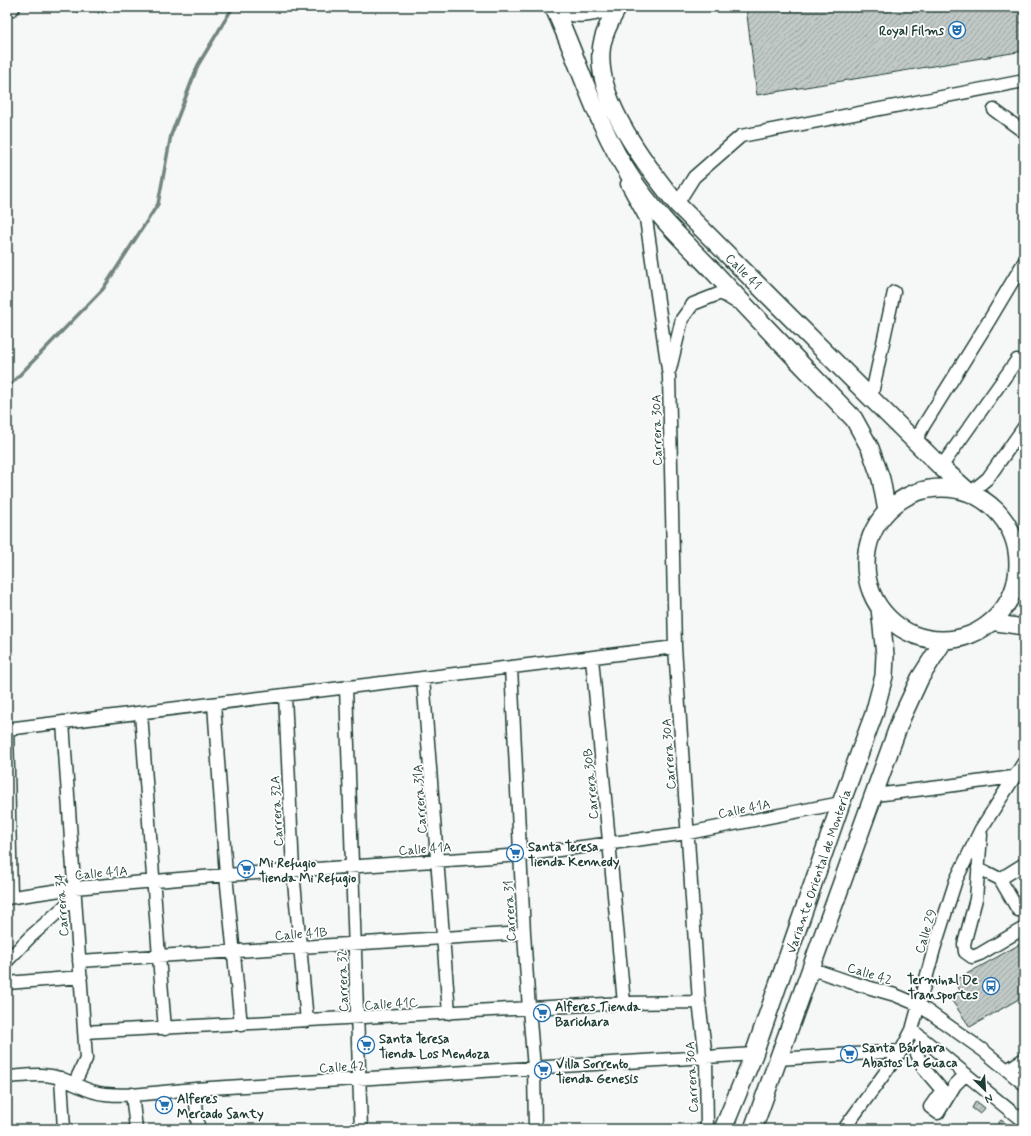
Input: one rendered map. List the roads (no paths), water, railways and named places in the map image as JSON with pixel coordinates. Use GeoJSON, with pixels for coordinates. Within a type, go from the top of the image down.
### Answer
{"type":"FeatureCollection","features":[{"type":"Feature","properties":{"kind":"highway"},"geometry":{"type":"LineString","coordinates":[[7,8],[11,7]]}},
{"type":"Feature","properties":{"kind":"highway"},"geometry":{"type":"LineString","coordinates":[[553,8],[565,12],[589,13],[609,7]]}},
{"type":"Feature","properties":{"kind":"highway","name":"Calle 41"},"geometry":{"type":"LineString","coordinates":[[618,7],[610,21],[604,37],[601,52],[601,70],[606,89],[616,111],[634,146],[654,175],[677,204],[915,442],[970,493]]}},
{"type":"Feature","properties":{"kind":"highway","name":"Calle 41"},"geometry":{"type":"LineString","coordinates":[[553,8],[575,56],[599,119],[611,144],[630,177],[661,216],[854,419],[870,448],[877,466],[887,511]]}},
{"type":"Feature","properties":{"kind":"highway"},"geometry":{"type":"LineString","coordinates":[[945,488],[958,489],[970,493],[986,502],[1000,514],[1018,542],[1017,573],[1012,592],[1003,608],[990,622],[976,631],[961,637],[944,640],[925,638],[908,632],[892,622],[880,608],[871,593],[866,576],[866,558],[869,541],[876,525],[887,511],[908,496],[926,490],[945,488]]}},
{"type":"Feature","properties":{"kind":"highway","name":"Variante Oriental de Montería"},"geometry":{"type":"LineString","coordinates":[[723,1129],[754,1054],[841,803],[874,714],[884,676],[885,655],[880,608]]}},
{"type":"Feature","properties":{"kind":"highway","name":"Variante Oriental de Montería"},"geometry":{"type":"LineString","coordinates":[[753,1129],[875,795],[901,719],[920,678],[944,640]]}},
{"type":"Feature","properties":{"kind":"main road"},"geometry":{"type":"LineString","coordinates":[[990,622],[1024,626]]}},
{"type":"Feature","properties":{"kind":"street"},"geometry":{"type":"LineString","coordinates":[[677,204],[694,177],[741,136],[1024,81]]}},
{"type":"Feature","properties":{"kind":"street"},"geometry":{"type":"LineString","coordinates":[[994,110],[1024,132]]}},
{"type":"Feature","properties":{"kind":"street"},"geometry":{"type":"LineString","coordinates":[[599,119],[604,143],[646,219],[669,376]]}},
{"type":"Feature","properties":{"kind":"street"},"geometry":{"type":"LineString","coordinates":[[915,442],[924,425],[988,324],[1024,262]]}},
{"type":"Feature","properties":{"kind":"street"},"geometry":{"type":"LineString","coordinates":[[871,398],[894,292]]}},
{"type":"Feature","properties":{"kind":"street"},"geometry":{"type":"LineString","coordinates":[[669,376],[682,320],[694,304],[721,293],[750,311]]}},
{"type":"Feature","properties":{"kind":"street"},"geometry":{"type":"LineString","coordinates":[[941,467],[1017,360]]}},
{"type":"Feature","properties":{"kind":"street","name":"Carrera 30A"},"geometry":{"type":"LineString","coordinates":[[669,376],[675,647],[699,1002],[706,1057],[707,1129]]}},
{"type":"Feature","properties":{"kind":"street"},"geometry":{"type":"LineString","coordinates":[[970,493],[988,478],[1024,427]]}},
{"type":"Feature","properties":{"kind":"street"},"geometry":{"type":"LineString","coordinates":[[9,898],[7,729],[675,647]]}},
{"type":"Feature","properties":{"kind":"street","name":"Carrera 30B"},"geometry":{"type":"LineString","coordinates":[[592,658],[624,1003]]}},
{"type":"Feature","properties":{"kind":"street","name":"Carrera 31"},"geometry":{"type":"LineString","coordinates":[[511,667],[524,932],[534,1068],[535,1129]]}},
{"type":"Feature","properties":{"kind":"street","name":"Carrera 31A"},"geometry":{"type":"LineString","coordinates":[[424,678],[449,1013]]}},
{"type":"Feature","properties":{"kind":"street","name":"Carrera 32"},"geometry":{"type":"LineString","coordinates":[[346,688],[361,1129]]}},
{"type":"Feature","properties":{"kind":"street","name":"Carrera 32A"},"geometry":{"type":"LineString","coordinates":[[285,695],[293,871],[307,1021]]}},
{"type":"Feature","properties":{"kind":"street"},"geometry":{"type":"LineString","coordinates":[[214,704],[226,876],[241,1025]]}},
{"type":"Feature","properties":{"kind":"street"},"geometry":{"type":"LineString","coordinates":[[140,712],[165,1029]]}},
{"type":"Feature","properties":{"kind":"street","name":"Carrera 34"},"geometry":{"type":"LineString","coordinates":[[63,722],[86,1059],[74,1084]]}},
{"type":"Feature","properties":{"kind":"street","name":"Calle 29"},"geometry":{"type":"LineString","coordinates":[[844,1129],[901,1050],[912,1030],[934,949],[956,880],[981,829],[1024,762]]}},
{"type":"Feature","properties":{"kind":"street"},"geometry":{"type":"LineString","coordinates":[[875,795],[940,788],[1013,777]]}},
{"type":"Feature","properties":{"kind":"street","name":"Calle 41A"},"geometry":{"type":"LineString","coordinates":[[9,898],[75,892],[154,881],[521,855],[688,833],[841,803]]}},
{"type":"Feature","properties":{"kind":"street"},"geometry":{"type":"LineString","coordinates":[[981,829],[976,899],[964,944],[965,952],[972,957],[980,954],[1024,928]]}},
{"type":"Feature","properties":{"kind":"street"},"geometry":{"type":"LineString","coordinates":[[1000,879],[1024,864]]}},
{"type":"Feature","properties":{"kind":"street"},"geometry":{"type":"LineString","coordinates":[[978,868],[1000,879],[1022,912]]}},
{"type":"Feature","properties":{"kind":"street"},"geometry":{"type":"LineString","coordinates":[[7,961],[75,892]]}},
{"type":"Feature","properties":{"kind":"street","name":"Calle 41B"},"geometry":{"type":"LineString","coordinates":[[79,961],[300,948],[524,932]]}},
{"type":"Feature","properties":{"kind":"street","name":"Calle 42"},"geometry":{"type":"LineString","coordinates":[[812,969],[895,995],[919,1005],[984,1051],[1024,1084]]}},
{"type":"Feature","properties":{"kind":"street"},"geometry":{"type":"LineString","coordinates":[[7,983],[80,977]]}},
{"type":"Feature","properties":{"kind":"street","name":"Calle 41C"},"geometry":{"type":"LineString","coordinates":[[84,1032],[357,1019],[624,1003],[699,1002]]}},
{"type":"Feature","properties":{"kind":"street"},"geometry":{"type":"LineString","coordinates":[[912,1030],[1024,1122]]}},
{"type":"Feature","properties":{"kind":"street"},"geometry":{"type":"LineString","coordinates":[[924,1040],[918,1048],[917,1054],[924,1069],[942,1090],[930,1107],[938,1113],[956,1085],[966,1074]]}},
{"type":"Feature","properties":{"kind":"street"},"geometry":{"type":"LineString","coordinates":[[778,1059],[901,1050]]}},
{"type":"Feature","properties":{"kind":"street","name":"Calle 42"},"geometry":{"type":"LineString","coordinates":[[7,1077],[46,1074],[62,1078],[89,1091],[105,1094],[132,1094],[754,1054]]}},
{"type":"Feature","properties":{"kind":"street"},"geometry":{"type":"LineString","coordinates":[[1007,1070],[1024,1059]]}},
{"type":"Feature","properties":{"kind":"street"},"geometry":{"type":"LineString","coordinates":[[62,1078],[64,1129]]}},
{"type":"Feature","properties":{"kind":"street"},"geometry":{"type":"LineString","coordinates":[[195,1089],[198,1129]]}},
{"type":"Feature","properties":{"kind":"street"},"geometry":{"type":"LineString","coordinates":[[132,1094],[136,1129]]}},
{"type":"Feature","properties":{"kind":"waterway"},"geometry":{"type":"LineString","coordinates":[[7,388],[103,289],[158,204],[171,135],[198,65],[233,7]]}},
{"type":"Feature","properties":{"kind":"place","name":"Royal Films"},"geometry":{"type":"Point","coordinates":[957,30]}},
{"type":"Feature","properties":{"kind":"place","name":"Santa Teresa Tienda Kennedy"},"geometry":{"type":"Point","coordinates":[515,853]}},
{"type":"Feature","properties":{"kind":"place","name":"Mi Refugio Tienda Mi Refugio"},"geometry":{"type":"Point","coordinates":[246,869]}},
{"type":"Feature","properties":{"kind":"place","name":"Terminal De Transportes"},"geometry":{"type":"Point","coordinates":[991,986]}},
{"type":"Feature","properties":{"kind":"place","name":"Alferes Tienda Barichara"},"geometry":{"type":"Point","coordinates":[542,1013]}},
{"type":"Feature","properties":{"kind":"place","name":"Santa Teresa Tienda Los Mendoza"},"geometry":{"type":"Point","coordinates":[366,1045]}},
{"type":"Feature","properties":{"kind":"place","name":"Santa Bárbara Abastos La Guaca"},"geometry":{"type":"Point","coordinates":[849,1054]}},
{"type":"Feature","properties":{"kind":"place","name":"Villa Sorrento Tienda Genesis"},"geometry":{"type":"Point","coordinates":[543,1070]}},
{"type":"Feature","properties":{"kind":"place","name":"Alferes Mercado Santy"},"geometry":{"type":"Point","coordinates":[164,1105]}}]}
